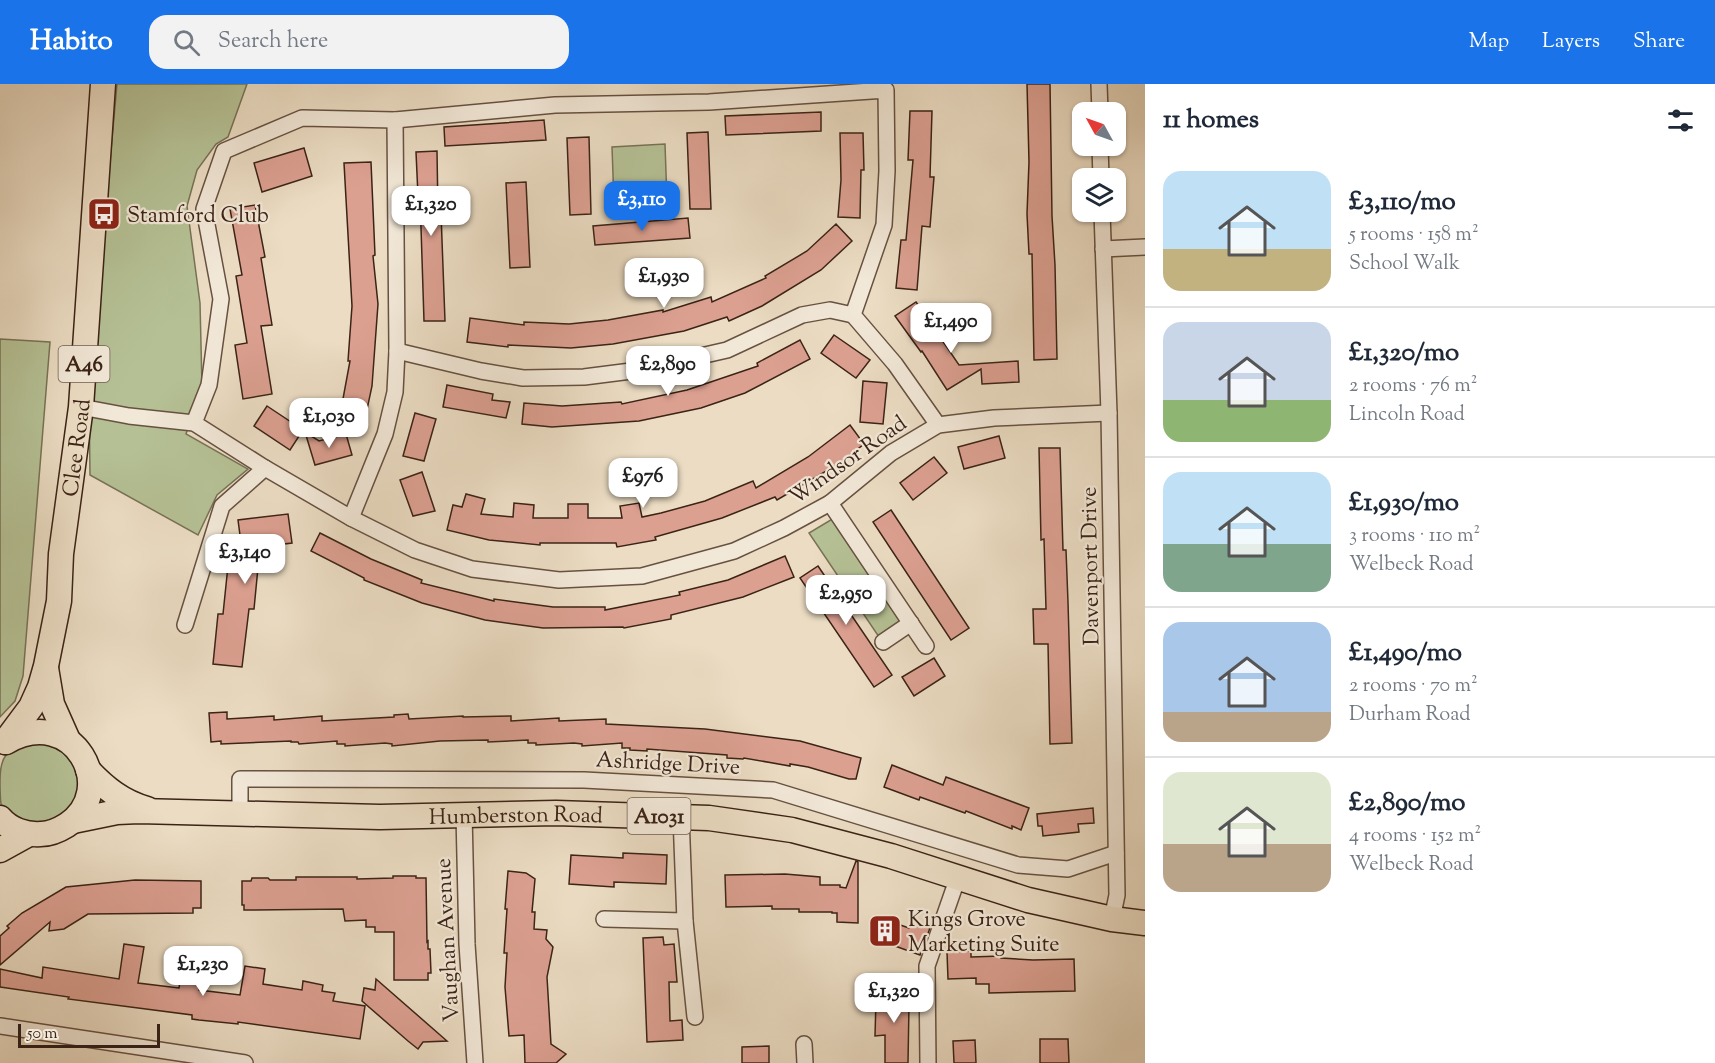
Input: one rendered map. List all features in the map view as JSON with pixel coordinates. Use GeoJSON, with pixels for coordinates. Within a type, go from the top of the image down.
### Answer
{"type":"FeatureCollection","features":[{"type":"Feature","properties":{"kind":"main road","name":"Clee Road"},"geometry":{"type":"LineString","coordinates":[[3,745],[30,706],[46,666],[59,601],[61,554],[81,407],[103,84]]}},
{"type":"Feature","properties":{"kind":"main road","name":"Clee Road"},"geometry":{"type":"LineString","coordinates":[[46,666],[52,704],[68,740]]}},
{"type":"Feature","properties":{"kind":"main road","name":"A46"},"geometry":{"type":"LineString","coordinates":[[3,745],[20,734],[36,731],[53,733],[68,740],[77,748],[88,770]]}},
{"type":"Feature","properties":{"kind":"main road","name":"Humberston Road"},"geometry":{"type":"LineString","coordinates":[[88,770],[103,786],[120,798],[160,813]]}},
{"type":"Feature","properties":{"kind":"main road"},"geometry":{"type":"LineString","coordinates":[[73,821],[88,798],[90,784],[88,770]]}},
{"type":"Feature","properties":{"kind":"main road","name":"Humberston Road"},"geometry":{"type":"LineString","coordinates":[[29,834],[44,834],[60,830],[73,821],[117,812],[380,816],[556,813],[681,816],[792,830],[891,856],[1028,900],[1112,919],[1145,923]]}},
{"type":"Feature","properties":{"kind":"main road"},"geometry":{"type":"LineString","coordinates":[[0,818],[15,829],[29,834]]}},
{"type":"Feature","properties":{"kind":"main road"},"geometry":{"type":"LineString","coordinates":[[0,850],[29,834]]}},
{"type":"Feature","properties":{"kind":"street"},"geometry":{"type":"LineString","coordinates":[[1099,84],[1100,102]]}},
{"type":"Feature","properties":{"kind":"street"},"geometry":{"type":"LineString","coordinates":[[194,423],[209,386],[221,299],[204,208],[224,151],[302,118],[395,120],[555,105],[710,102],[886,90],[887,171],[884,225],[853,315]]}},
{"type":"Feature","properties":{"kind":"street"},"geometry":{"type":"LineString","coordinates":[[351,518],[385,434],[395,392],[397,351],[395,120]]}},
{"type":"Feature","properties":{"kind":"street","name":"Davenport Drive"},"geometry":{"type":"LineString","coordinates":[[1102,222],[1110,413],[1117,895],[1112,919]]}},
{"type":"Feature","properties":{"kind":"street"},"geometry":{"type":"LineString","coordinates":[[1103,249],[1145,248]]}},
{"type":"Feature","properties":{"kind":"street"},"geometry":{"type":"LineString","coordinates":[[397,351],[481,371],[523,378],[584,377],[639,370],[727,350],[802,315],[830,310],[853,315],[889,356],[938,425]]}},
{"type":"Feature","properties":{"kind":"street","name":"Windsor Road"},"geometry":{"type":"LineString","coordinates":[[81,407],[129,416],[194,423],[351,518],[415,550],[472,569],[559,580],[642,576],[734,551],[830,503],[891,453],[938,425],[994,418],[1110,413]]}},
{"type":"Feature","properties":{"kind":"street"},"geometry":{"type":"LineString","coordinates":[[185,625],[222,506],[265,468]]}},
{"type":"Feature","properties":{"kind":"street"},"geometry":{"type":"LineString","coordinates":[[830,503],[926,646]]}},
{"type":"Feature","properties":{"kind":"street"},"geometry":{"type":"LineString","coordinates":[[883,642],[911,623]]}},
{"type":"Feature","properties":{"kind":"street","name":"Ashridge Drive"},"geometry":{"type":"LineString","coordinates":[[240,815],[240,779],[584,780],[773,790],[1018,865],[1068,869],[1116,853]]}},
{"type":"Feature","properties":{"kind":"street","name":"Vaughan Avenue"},"geometry":{"type":"LineString","coordinates":[[464,814],[467,944],[475,1063]]}},
{"type":"Feature","properties":{"kind":"street"},"geometry":{"type":"LineString","coordinates":[[681,816],[685,921],[695,1017]]}},
{"type":"Feature","properties":{"kind":"street"},"geometry":{"type":"LineString","coordinates":[[928,1063],[927,966],[958,877]]}},
{"type":"Feature","properties":{"kind":"street"},"geometry":{"type":"LineString","coordinates":[[604,919],[685,921]]}},
{"type":"Feature","properties":{"kind":"street"},"geometry":{"type":"LineString","coordinates":[[0,1026],[245,1063]]}},
{"type":"Feature","properties":{"kind":"street"},"geometry":{"type":"LineString","coordinates":[[804,1044],[805,1063]]}},
{"type":"Feature","properties":{"kind":"green space"},"geometry":{"type":"Polygon","coordinates":[[[117,84],[247,84],[228,137],[216,144],[197,170],[187,206],[200,303],[202,386],[186,434],[248,469],[217,495],[198,535],[90,475],[89,396],[117,84]]]}},
{"type":"Feature","properties":{"kind":"green space"},"geometry":{"type":"Polygon","coordinates":[[[665,144],[667,201],[614,203],[612,147],[665,144]]]}},
{"type":"Feature","properties":{"kind":"green space"},"geometry":{"type":"Polygon","coordinates":[[[0,339],[50,342],[23,676],[15,701],[0,717],[0,339]]]}},
{"type":"Feature","properties":{"kind":"green space"},"geometry":{"type":"Polygon","coordinates":[[[834,518],[904,621],[879,637],[809,533],[834,518]]]}},
{"type":"Feature","properties":{"kind":"green space"},"geometry":{"type":"Polygon","coordinates":[[[35,740],[63,748],[77,769],[80,779],[74,800],[65,813],[54,821],[40,824],[24,822],[10,815],[1,804],[0,790],[0,771],[4,757],[13,750],[35,740]]]}},
{"type":"Feature","properties":{"kind":"building"},"geometry":{"type":"Polygon","coordinates":[[[1027,84],[1050,84],[1057,359],[1034,360],[1032,254],[1029,254],[1027,214],[1029,162],[1027,84]]]}},
{"type":"Feature","properties":{"kind":"building"},"geometry":{"type":"Polygon","coordinates":[[[910,111],[932,111],[930,177],[934,177],[930,227],[922,226],[917,290],[896,288],[901,240],[906,240],[913,160],[908,160],[910,111]]]}},
{"type":"Feature","properties":{"kind":"building"},"geometry":{"type":"Polygon","coordinates":[[[821,112],[821,131],[726,135],[725,116],[821,112]]]}},
{"type":"Feature","properties":{"kind":"building"},"geometry":{"type":"Polygon","coordinates":[[[544,120],[546,140],[445,146],[444,127],[544,120]]]}},
{"type":"Feature","properties":{"kind":"building"},"geometry":{"type":"Polygon","coordinates":[[[708,132],[711,209],[690,209],[687,133],[708,132]]]}},
{"type":"Feature","properties":{"kind":"building"},"geometry":{"type":"Polygon","coordinates":[[[840,133],[863,133],[864,170],[861,170],[860,218],[838,217],[841,180],[840,133]]]}},
{"type":"Feature","properties":{"kind":"building"},"geometry":{"type":"Polygon","coordinates":[[[589,137],[591,214],[570,215],[567,138],[589,137]]]}},
{"type":"Feature","properties":{"kind":"building"},"geometry":{"type":"Polygon","coordinates":[[[304,148],[312,176],[262,192],[254,163],[304,148]]]}},
{"type":"Feature","properties":{"kind":"building"},"geometry":{"type":"Polygon","coordinates":[[[437,151],[438,213],[441,213],[445,321],[424,321],[420,196],[418,196],[416,152],[437,151]]]}},
{"type":"Feature","properties":{"kind":"building"},"geometry":{"type":"Polygon","coordinates":[[[371,162],[375,255],[373,256],[378,304],[372,386],[365,419],[340,415],[350,361],[348,361],[352,306],[344,163],[371,162]]]}},
{"type":"Feature","properties":{"kind":"building"},"geometry":{"type":"Polygon","coordinates":[[[526,182],[530,267],[510,268],[506,183],[526,182]]]}},
{"type":"Feature","properties":{"kind":"building"},"geometry":{"type":"Polygon","coordinates":[[[255,205],[265,257],[261,258],[272,325],[261,326],[272,394],[243,399],[235,345],[247,343],[236,276],[242,275],[230,209],[255,205]]]}},
{"type":"Feature","properties":{"kind":"building"},"geometry":{"type":"Polygon","coordinates":[[[688,218],[690,238],[595,245],[593,226],[688,218]]]}},
{"type":"Feature","properties":{"kind":"building"},"geometry":{"type":"Polygon","coordinates":[[[836,224],[852,241],[821,270],[762,306],[729,321],[727,317],[684,331],[613,344],[571,348],[508,345],[508,347],[467,342],[470,318],[524,325],[524,322],[569,324],[663,310],[663,312],[711,297],[712,302],[766,278],[765,276],[807,251],[836,224]]]}},
{"type":"Feature","properties":{"kind":"building"},"geometry":{"type":"Polygon","coordinates":[[[916,302],[959,365],[1018,361],[1019,382],[982,384],[981,369],[947,390],[922,351],[895,316],[916,302]]]}},
{"type":"Feature","properties":{"kind":"building"},"geometry":{"type":"Polygon","coordinates":[[[834,335],[870,360],[856,378],[821,353],[834,335]]]}},
{"type":"Feature","properties":{"kind":"building"},"geometry":{"type":"Polygon","coordinates":[[[800,340],[810,359],[745,393],[701,408],[639,421],[552,427],[522,424],[524,403],[562,406],[621,402],[622,404],[687,390],[758,366],[757,363],[800,340]]]}},
{"type":"Feature","properties":{"kind":"building"},"geometry":{"type":"Polygon","coordinates":[[[863,381],[887,383],[883,424],[860,422],[863,381]]]}},
{"type":"Feature","properties":{"kind":"building"},"geometry":{"type":"Polygon","coordinates":[[[447,385],[493,394],[492,400],[510,402],[506,418],[443,407],[447,385]]]}},
{"type":"Feature","properties":{"kind":"building"},"geometry":{"type":"Polygon","coordinates":[[[267,406],[303,430],[290,450],[254,426],[267,406]]]}},
{"type":"Feature","properties":{"kind":"building"},"geometry":{"type":"Polygon","coordinates":[[[415,413],[436,419],[424,461],[403,456],[415,413]]]}},
{"type":"Feature","properties":{"kind":"building"},"geometry":{"type":"Polygon","coordinates":[[[850,425],[864,444],[829,471],[777,500],[775,497],[722,518],[655,537],[656,540],[617,547],[616,543],[540,543],[540,545],[489,540],[447,530],[453,505],[462,507],[466,494],[485,499],[481,514],[513,517],[514,503],[534,505],[533,518],[568,518],[568,504],[588,504],[588,518],[622,518],[620,506],[639,503],[642,517],[661,513],[705,501],[753,481],[756,488],[808,457],[850,425]]]}},
{"type":"Feature","properties":{"kind":"building"},"geometry":{"type":"Polygon","coordinates":[[[305,432],[319,441],[346,434],[352,455],[315,465],[305,432]]]}},
{"type":"Feature","properties":{"kind":"building"},"geometry":{"type":"Polygon","coordinates":[[[999,436],[1005,458],[964,469],[958,447],[999,436]]]}},
{"type":"Feature","properties":{"kind":"building"},"geometry":{"type":"Polygon","coordinates":[[[1039,448],[1060,448],[1063,550],[1066,550],[1072,743],[1050,744],[1048,644],[1034,644],[1033,609],[1046,609],[1044,539],[1041,540],[1039,448]]]}},
{"type":"Feature","properties":{"kind":"building"},"geometry":{"type":"Polygon","coordinates":[[[934,457],[947,473],[913,500],[900,483],[934,457]]]}},
{"type":"Feature","properties":{"kind":"building"},"geometry":{"type":"Polygon","coordinates":[[[422,472],[435,511],[413,516],[400,480],[422,472]]]}},
{"type":"Feature","properties":{"kind":"building"},"geometry":{"type":"Polygon","coordinates":[[[891,510],[969,628],[951,640],[873,522],[891,510]]]}},
{"type":"Feature","properties":{"kind":"building"},"geometry":{"type":"Polygon","coordinates":[[[288,514],[292,543],[260,547],[254,609],[249,609],[242,667],[213,664],[218,614],[223,614],[229,556],[243,558],[238,520],[288,514]]]}},
{"type":"Feature","properties":{"kind":"building"},"geometry":{"type":"Polygon","coordinates":[[[320,533],[371,559],[422,580],[421,583],[494,601],[494,599],[553,607],[605,607],[605,610],[680,595],[679,592],[728,580],[785,556],[794,577],[743,597],[671,615],[671,619],[624,628],[543,628],[485,620],[422,603],[364,580],[311,551],[320,533]]]}},
{"type":"Feature","properties":{"kind":"building"},"geometry":{"type":"Polygon","coordinates":[[[818,566],[892,675],[874,687],[800,578],[818,566]]]}},
{"type":"Feature","properties":{"kind":"building"},"geometry":{"type":"Polygon","coordinates":[[[934,658],[945,676],[914,696],[902,677],[934,658]]]}},
{"type":"Feature","properties":{"kind":"building"},"geometry":{"type":"Polygon","coordinates":[[[227,712],[227,719],[274,716],[274,720],[322,716],[322,721],[394,717],[394,715],[408,714],[409,719],[511,716],[511,721],[559,718],[559,721],[606,719],[606,724],[705,729],[800,741],[861,758],[856,779],[849,779],[808,767],[744,758],[727,758],[727,755],[647,749],[647,751],[630,750],[630,748],[622,748],[622,743],[582,746],[582,744],[574,743],[536,745],[536,743],[528,743],[528,740],[488,742],[488,740],[440,741],[392,746],[392,744],[385,743],[345,746],[345,744],[337,744],[337,741],[299,744],[291,741],[221,744],[221,741],[211,742],[209,713],[227,712]]]}},
{"type":"Feature","properties":{"kind":"building"},"geometry":{"type":"Polygon","coordinates":[[[892,765],[943,785],[946,777],[1029,808],[1021,830],[1012,826],[1012,829],[966,811],[965,813],[920,797],[919,800],[884,787],[892,765]]]}},
{"type":"Feature","properties":{"kind":"building"},"geometry":{"type":"Polygon","coordinates":[[[1093,808],[1094,823],[1078,824],[1079,832],[1043,836],[1042,826],[1038,826],[1037,814],[1093,808]]]}},
{"type":"Feature","properties":{"kind":"building"},"geometry":{"type":"Polygon","coordinates":[[[623,853],[667,855],[666,884],[614,882],[614,887],[569,884],[571,855],[623,858],[623,853]]]}},
{"type":"Feature","properties":{"kind":"building"},"geometry":{"type":"Polygon","coordinates":[[[856,861],[858,862],[858,923],[837,922],[837,913],[832,912],[799,912],[799,909],[772,909],[772,906],[726,907],[725,875],[785,874],[820,877],[820,885],[840,885],[846,888],[856,861]]]}},
{"type":"Feature","properties":{"kind":"building"},"geometry":{"type":"Polygon","coordinates":[[[508,871],[526,873],[535,879],[532,912],[535,912],[534,929],[547,930],[546,939],[553,947],[547,977],[551,1044],[566,1054],[556,1063],[525,1063],[524,1035],[509,1036],[505,987],[507,953],[504,953],[508,871]]]}},
{"type":"Feature","properties":{"kind":"building"},"geometry":{"type":"Polygon","coordinates":[[[393,876],[426,878],[427,942],[428,949],[430,949],[431,973],[428,973],[428,980],[394,980],[394,932],[375,932],[375,927],[366,927],[366,920],[345,921],[343,909],[244,910],[244,905],[242,905],[242,881],[251,881],[252,878],[296,880],[296,877],[357,877],[357,879],[393,878],[393,876]]]}},
{"type":"Feature","properties":{"kind":"building"},"geometry":{"type":"Polygon","coordinates":[[[135,880],[201,881],[201,908],[193,908],[193,913],[88,914],[64,929],[49,931],[50,922],[0,965],[0,936],[9,928],[7,926],[22,913],[66,887],[135,880]]]}},
{"type":"Feature","properties":{"kind":"building"},"geometry":{"type":"Polygon","coordinates":[[[877,917],[909,928],[911,921],[930,928],[920,955],[870,937],[877,917]]]}},
{"type":"Feature","properties":{"kind":"building"},"geometry":{"type":"Polygon","coordinates":[[[663,937],[664,945],[674,944],[677,982],[669,982],[670,1021],[682,1020],[683,1040],[647,1042],[643,938],[663,937]]]}},
{"type":"Feature","properties":{"kind":"building"},"geometry":{"type":"Polygon","coordinates":[[[124,944],[144,947],[138,983],[179,988],[183,960],[203,963],[199,990],[240,995],[245,966],[265,969],[263,984],[302,990],[303,981],[323,985],[322,991],[335,993],[333,1001],[365,1006],[360,1039],[238,1022],[238,1024],[192,1019],[192,1015],[68,999],[69,997],[0,987],[0,969],[42,978],[43,967],[119,979],[124,944]]]}},
{"type":"Feature","properties":{"kind":"building"},"geometry":{"type":"Polygon","coordinates":[[[971,951],[971,957],[1074,959],[1075,991],[989,993],[989,984],[976,984],[976,978],[948,979],[947,952],[971,951]]]}},
{"type":"Feature","properties":{"kind":"building"},"geometry":{"type":"Polygon","coordinates":[[[376,979],[447,1041],[423,1042],[418,1049],[362,1001],[364,988],[375,990],[376,979]]]}},
{"type":"Feature","properties":{"kind":"building"},"geometry":{"type":"Polygon","coordinates":[[[884,987],[906,987],[906,1005],[909,1005],[908,1063],[885,1063],[885,1035],[875,1036],[876,1000],[884,1000],[884,987]]]}},
{"type":"Feature","properties":{"kind":"building"},"geometry":{"type":"Polygon","coordinates":[[[1040,1039],[1068,1039],[1069,1063],[1040,1063],[1040,1039]]]}},
{"type":"Feature","properties":{"kind":"building"},"geometry":{"type":"Polygon","coordinates":[[[975,1040],[976,1063],[954,1063],[953,1041],[975,1040]]]}},
{"type":"Feature","properties":{"kind":"building"},"geometry":{"type":"Polygon","coordinates":[[[769,1046],[769,1063],[742,1063],[742,1047],[769,1046]]]}},
{"type":"Feature","properties":{"kind":"place","name":"Stamford Club"},"geometry":{"type":"Point","coordinates":[104,214]}},
{"type":"Feature","properties":{"kind":"place","name":"Kings Grove Marketing Suite"},"geometry":{"type":"Point","coordinates":[885,931]}}]}
